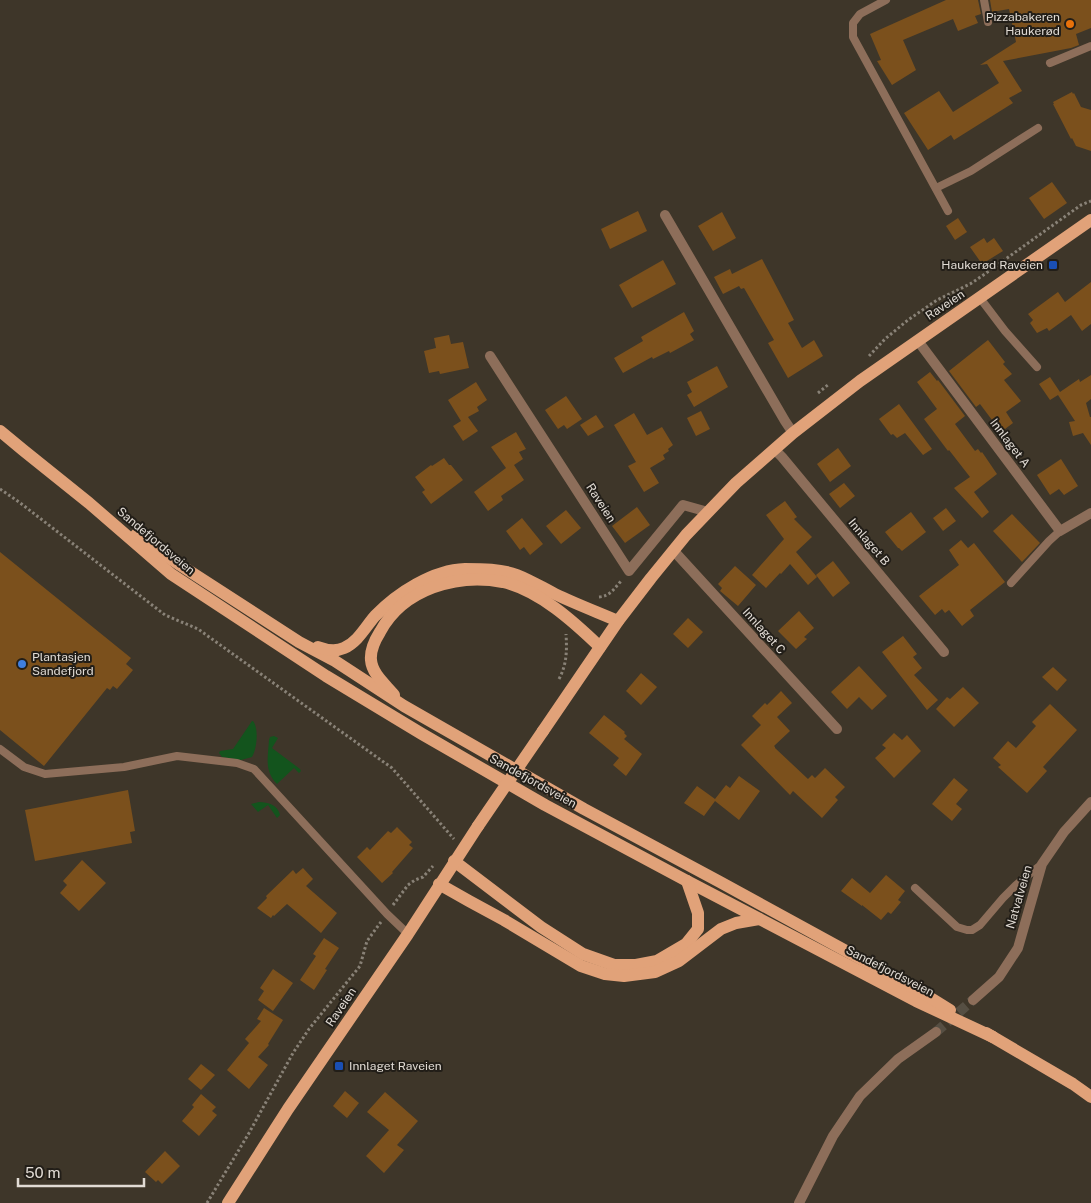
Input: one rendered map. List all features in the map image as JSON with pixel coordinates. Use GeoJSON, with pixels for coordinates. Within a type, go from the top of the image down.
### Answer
{"type":"FeatureCollection","features":[{"type":"Feature","properties":{"kind":"main road","name":"Raveien"},"geometry":{"type":"LineString","coordinates":[[228,1203],[288,1109],[408,934],[478,826],[618,621],[673,550],[736,483],[793,433],[860,381],[1091,220]]}},
{"type":"Feature","properties":{"kind":"main road","name":"Sandefjordsveien"},"geometry":{"type":"LineString","coordinates":[[0,430],[171,574],[326,676],[545,805],[916,1001],[993,1037]]}},
{"type":"Feature","properties":{"kind":"main road","name":"Sandefjordsveien"},"geometry":{"type":"LineString","coordinates":[[89,503],[298,642],[335,661],[404,706],[584,809],[921,992],[1073,1084],[1091,1097]]}},
{"type":"Feature","properties":{"kind":"main road"},"geometry":{"type":"LineString","coordinates":[[298,642],[330,651],[344,648],[356,639],[395,597],[428,577],[442,572],[463,569],[496,570],[518,575],[583,607],[618,621]]}},
{"type":"Feature","properties":{"kind":"main road"},"geometry":{"type":"LineString","coordinates":[[404,706],[377,675],[371,661],[373,644],[386,621],[403,605],[428,588],[454,581],[477,579],[503,582],[525,590],[573,622],[600,647]]}},
{"type":"Feature","properties":{"kind":"main road"},"geometry":{"type":"LineString","coordinates":[[454,862],[542,927],[584,954],[614,965],[636,965],[657,961],[686,944],[698,929],[698,913],[687,881]]}},
{"type":"Feature","properties":{"kind":"main road"},"geometry":{"type":"LineString","coordinates":[[439,884],[581,966],[604,974],[624,976],[655,972],[679,961],[721,929],[736,923],[759,919]]}},
{"type":"Feature","properties":{"kind":"street"},"geometry":{"type":"LineString","coordinates":[[665,215],[793,433]]}},
{"type":"Feature","properties":{"kind":"street","name":"Innlaget A"},"geometry":{"type":"LineString","coordinates":[[918,341],[1060,531]]}},
{"type":"Feature","properties":{"kind":"street","name":"Raveien"},"geometry":{"type":"LineString","coordinates":[[490,356],[628,571]]}},
{"type":"Feature","properties":{"kind":"street","name":"Innlaget B"},"geometry":{"type":"LineString","coordinates":[[774,449],[944,652]]}},
{"type":"Feature","properties":{"kind":"street"},"geometry":{"type":"LineString","coordinates":[[628,571],[683,505],[708,512]]}},
{"type":"Feature","properties":{"kind":"street"},"geometry":{"type":"LineString","coordinates":[[1060,531],[1091,513]]}},
{"type":"Feature","properties":{"kind":"street","name":"Innlaget C"},"geometry":{"type":"LineString","coordinates":[[673,550],[837,729]]}},
{"type":"Feature","properties":{"kind":"street","name":"Natvalveien"},"geometry":{"type":"LineString","coordinates":[[974,1000],[999,977],[1018,948],[1042,864],[1064,832],[1091,802]]}},
{"type":"Feature","properties":{"kind":"street"},"geometry":{"type":"LineString","coordinates":[[799,1203],[833,1136],[860,1096],[898,1059],[936,1032]]}},
{"type":"Feature","properties":{"kind":"lane"},"geometry":{"type":"LineString","coordinates":[[886,0],[860,14],[853,23],[853,36],[948,211]]}},
{"type":"Feature","properties":{"kind":"lane"},"geometry":{"type":"LineString","coordinates":[[984,0],[988,22]]}},
{"type":"Feature","properties":{"kind":"lane"},"geometry":{"type":"LineString","coordinates":[[1050,63],[1091,46]]}},
{"type":"Feature","properties":{"kind":"lane"},"geometry":{"type":"LineString","coordinates":[[936,188],[971,171],[1038,128]]}},
{"type":"Feature","properties":{"kind":"lane"},"geometry":{"type":"LineString","coordinates":[[980,298],[1005,331],[1037,367]]}},
{"type":"Feature","properties":{"kind":"lane"},"geometry":{"type":"LineString","coordinates":[[1011,583],[1060,531]]}},
{"type":"Feature","properties":{"kind":"lane"},"geometry":{"type":"LineString","coordinates":[[0,749],[24,767],[45,774],[124,767],[177,756],[237,763],[254,769],[387,914],[408,934]]}},
{"type":"Feature","properties":{"kind":"lane"},"geometry":{"type":"LineString","coordinates":[[915,888],[938,907],[957,927],[972,930],[980,925],[1016,884],[1042,864]]}},
{"type":"Feature","properties":{"kind":"path"},"geometry":{"type":"LineString","coordinates":[[0,489],[165,615],[198,629],[392,768],[454,838],[448,846]]}},
{"type":"Feature","properties":{"kind":"path"},"geometry":{"type":"LineString","coordinates":[[593,597],[612,593],[628,571]]}},
{"type":"Feature","properties":{"kind":"path"},"geometry":{"type":"LineString","coordinates":[[556,684],[566,662],[566,633]]}},
{"type":"Feature","properties":{"kind":"path"},"geometry":{"type":"LineString","coordinates":[[207,1203],[252,1128],[293,1053],[309,1029],[360,966],[366,941],[408,885],[423,877],[436,862]]}},
{"type":"Feature","properties":{"kind":"green space"},"geometry":{"type":"Polygon","coordinates":[[[252,721],[255,724],[257,739],[252,757],[241,760],[222,757],[219,753],[220,751],[233,749],[252,721]]]}},
{"type":"Feature","properties":{"kind":"green space"},"geometry":{"type":"Polygon","coordinates":[[[270,737],[278,738],[272,748],[301,771],[299,773],[294,768],[277,784],[268,769],[269,740],[270,737]]]}},
{"type":"Feature","properties":{"kind":"green space"},"geometry":{"type":"Polygon","coordinates":[[[259,802],[272,805],[280,815],[277,818],[268,805],[258,812],[251,804],[259,802]]]}},
{"type":"Feature","properties":{"kind":"building"},"geometry":{"type":"Polygon","coordinates":[[[946,0],[978,0],[981,14],[975,16],[978,23],[958,31],[953,19],[903,40],[916,70],[892,85],[877,61],[881,60],[870,34],[946,0]]]}},
{"type":"Feature","properties":{"kind":"building"},"geometry":{"type":"Polygon","coordinates":[[[990,0],[1091,0],[1091,28],[1076,34],[1079,45],[1071,48],[1003,61],[1022,91],[1009,98],[1013,103],[954,140],[951,135],[928,150],[904,113],[939,91],[953,112],[999,83],[987,64],[980,65],[1016,42],[1009,9],[992,12],[990,0]]]}},
{"type":"Feature","properties":{"kind":"building"},"geometry":{"type":"Polygon","coordinates":[[[1072,92],[1081,107],[1091,110],[1091,151],[1076,146],[1053,104],[1053,102],[1072,92]]]}},
{"type":"Feature","properties":{"kind":"building"},"geometry":{"type":"Polygon","coordinates":[[[1052,182],[1067,203],[1044,219],[1029,198],[1052,182]]]}},
{"type":"Feature","properties":{"kind":"building"},"geometry":{"type":"Polygon","coordinates":[[[638,211],[647,231],[610,249],[601,229],[638,211]]]}},
{"type":"Feature","properties":{"kind":"building"},"geometry":{"type":"Polygon","coordinates":[[[722,212],[736,238],[713,251],[698,226],[722,212]]]}},
{"type":"Feature","properties":{"kind":"building"},"geometry":{"type":"Polygon","coordinates":[[[958,218],[967,232],[955,240],[946,226],[958,218]]]}},
{"type":"Feature","properties":{"kind":"building"},"geometry":{"type":"Polygon","coordinates":[[[984,238],[987,243],[994,238],[1003,251],[982,264],[970,247],[984,238]]]}},
{"type":"Feature","properties":{"kind":"building"},"geometry":{"type":"Polygon","coordinates":[[[762,259],[794,320],[788,323],[802,348],[814,340],[823,356],[788,378],[768,343],[774,340],[744,288],[741,289],[739,286],[723,294],[714,277],[730,269],[732,274],[762,259]]]}},
{"type":"Feature","properties":{"kind":"building"},"geometry":{"type":"Polygon","coordinates":[[[663,260],[676,284],[632,308],[619,285],[663,260]]]}},
{"type":"Feature","properties":{"kind":"building"},"geometry":{"type":"Polygon","coordinates":[[[1091,282],[1091,324],[1082,331],[1071,315],[1049,331],[1047,328],[1037,333],[1030,323],[1033,320],[1028,314],[1058,292],[1065,302],[1091,282]]]}},
{"type":"Feature","properties":{"kind":"building"},"geometry":{"type":"Polygon","coordinates":[[[684,312],[694,331],[690,334],[694,340],[670,353],[669,351],[653,359],[652,357],[623,373],[614,358],[643,341],[641,337],[684,312]]]}},
{"type":"Feature","properties":{"kind":"building"},"geometry":{"type":"Polygon","coordinates":[[[449,335],[451,344],[463,342],[469,368],[440,374],[439,371],[429,373],[424,351],[436,348],[434,338],[449,335]]]}},
{"type":"Feature","properties":{"kind":"building"},"geometry":{"type":"Polygon","coordinates":[[[988,340],[1005,362],[1003,364],[1012,374],[1004,380],[1021,401],[1006,412],[1013,423],[1001,432],[980,404],[976,407],[949,371],[988,340]]]}},
{"type":"Feature","properties":{"kind":"building"},"geometry":{"type":"Polygon","coordinates":[[[717,366],[728,387],[694,407],[687,395],[692,392],[687,382],[717,366]]]}},
{"type":"Feature","properties":{"kind":"building"},"geometry":{"type":"Polygon","coordinates":[[[930,372],[965,416],[955,424],[975,451],[978,449],[982,452],[997,474],[974,492],[989,512],[982,518],[954,488],[970,477],[924,419],[937,409],[917,382],[930,372]]]}},
{"type":"Feature","properties":{"kind":"building"},"geometry":{"type":"Polygon","coordinates":[[[1091,375],[1091,399],[1086,403],[1091,417],[1091,445],[1083,433],[1073,436],[1069,422],[1075,421],[1058,395],[1050,400],[1039,384],[1050,377],[1060,392],[1079,379],[1080,382],[1091,375]]]}},
{"type":"Feature","properties":{"kind":"building"},"geometry":{"type":"Polygon","coordinates":[[[476,382],[487,400],[477,407],[479,411],[468,417],[478,431],[463,441],[453,426],[461,421],[448,400],[476,382]]]}},
{"type":"Feature","properties":{"kind":"building"},"geometry":{"type":"Polygon","coordinates":[[[566,396],[582,419],[567,429],[564,425],[558,429],[545,410],[566,396]]]}},
{"type":"Feature","properties":{"kind":"building"},"geometry":{"type":"Polygon","coordinates":[[[899,404],[932,449],[923,455],[905,433],[897,438],[893,434],[891,435],[879,419],[899,404]]]}},
{"type":"Feature","properties":{"kind":"building"},"geometry":{"type":"Polygon","coordinates":[[[701,411],[710,429],[696,436],[687,418],[701,411]]]}},
{"type":"Feature","properties":{"kind":"building"},"geometry":{"type":"Polygon","coordinates":[[[634,413],[647,435],[662,427],[673,445],[663,455],[665,459],[650,468],[659,483],[644,492],[628,466],[636,462],[614,425],[634,413]]]}},
{"type":"Feature","properties":{"kind":"building"},"geometry":{"type":"Polygon","coordinates":[[[596,415],[604,427],[588,436],[580,425],[596,415]]]}},
{"type":"Feature","properties":{"kind":"building"},"geometry":{"type":"Polygon","coordinates":[[[516,432],[526,449],[519,452],[523,459],[514,465],[524,480],[501,496],[503,500],[488,511],[474,492],[506,468],[491,447],[516,432]]]}},
{"type":"Feature","properties":{"kind":"building"},"geometry":{"type":"Polygon","coordinates":[[[838,448],[851,466],[830,482],[817,464],[838,448]]]}},
{"type":"Feature","properties":{"kind":"building"},"geometry":{"type":"Polygon","coordinates":[[[444,458],[463,480],[431,504],[422,492],[425,490],[415,477],[444,458]]]}},
{"type":"Feature","properties":{"kind":"building"},"geometry":{"type":"Polygon","coordinates":[[[1061,459],[1078,486],[1064,495],[1059,489],[1050,495],[1037,475],[1061,459]]]}},
{"type":"Feature","properties":{"kind":"building"},"geometry":{"type":"Polygon","coordinates":[[[844,483],[855,496],[840,508],[829,494],[844,483]]]}},
{"type":"Feature","properties":{"kind":"building"},"geometry":{"type":"Polygon","coordinates":[[[785,501],[797,517],[794,519],[812,537],[796,552],[817,577],[808,585],[790,564],[766,588],[752,575],[784,539],[766,515],[785,501]]]}},
{"type":"Feature","properties":{"kind":"building"},"geometry":{"type":"Polygon","coordinates":[[[637,507],[650,525],[625,543],[612,526],[637,507]]]}},
{"type":"Feature","properties":{"kind":"building"},"geometry":{"type":"Polygon","coordinates":[[[946,508],[956,521],[943,531],[933,518],[946,508]]]}},
{"type":"Feature","properties":{"kind":"building"},"geometry":{"type":"Polygon","coordinates":[[[566,510],[581,528],[561,544],[546,526],[566,510]]]}},
{"type":"Feature","properties":{"kind":"building"},"geometry":{"type":"Polygon","coordinates":[[[911,512],[926,532],[902,551],[885,532],[911,512]]]}},
{"type":"Feature","properties":{"kind":"building"},"geometry":{"type":"Polygon","coordinates":[[[1012,514],[1040,543],[1022,562],[993,531],[1012,514]]]}},
{"type":"Feature","properties":{"kind":"building"},"geometry":{"type":"Polygon","coordinates":[[[522,518],[543,544],[530,555],[524,547],[520,550],[506,531],[522,518]]]}},
{"type":"Feature","properties":{"kind":"building"},"geometry":{"type":"Polygon","coordinates":[[[961,540],[968,548],[974,543],[1005,582],[970,610],[974,616],[962,626],[949,610],[945,613],[942,609],[935,615],[919,596],[959,565],[949,550],[961,540]]]}},
{"type":"Feature","properties":{"kind":"building"},"geometry":{"type":"Polygon","coordinates":[[[0,552],[131,658],[126,664],[133,670],[117,689],[113,686],[110,690],[107,688],[44,766],[0,730],[0,552]]]}},
{"type":"Feature","properties":{"kind":"building"},"geometry":{"type":"Polygon","coordinates":[[[833,561],[850,583],[833,597],[816,575],[833,561]]]}},
{"type":"Feature","properties":{"kind":"building"},"geometry":{"type":"Polygon","coordinates":[[[735,566],[756,585],[738,606],[720,591],[722,588],[718,584],[735,566]]]}},
{"type":"Feature","properties":{"kind":"building"},"geometry":{"type":"Polygon","coordinates":[[[799,611],[814,628],[804,637],[807,639],[796,649],[778,631],[799,611]]]}},
{"type":"Feature","properties":{"kind":"building"},"geometry":{"type":"Polygon","coordinates":[[[688,618],[703,632],[688,648],[673,634],[688,618]]]}},
{"type":"Feature","properties":{"kind":"building"},"geometry":{"type":"Polygon","coordinates":[[[903,636],[917,654],[913,657],[922,668],[914,675],[938,700],[927,710],[882,652],[903,636]]]}},
{"type":"Feature","properties":{"kind":"building"},"geometry":{"type":"Polygon","coordinates":[[[859,666],[887,696],[872,710],[859,697],[847,709],[831,692],[859,666]]]}},
{"type":"Feature","properties":{"kind":"building"},"geometry":{"type":"Polygon","coordinates":[[[1053,667],[1067,680],[1057,691],[1042,677],[1053,667]]]}},
{"type":"Feature","properties":{"kind":"building"},"geometry":{"type":"Polygon","coordinates":[[[641,673],[657,687],[641,705],[626,691],[641,673]]]}},
{"type":"Feature","properties":{"kind":"building"},"geometry":{"type":"Polygon","coordinates":[[[963,687],[979,703],[954,727],[936,709],[947,697],[950,699],[963,687]]]}},
{"type":"Feature","properties":{"kind":"building"},"geometry":{"type":"Polygon","coordinates":[[[781,691],[792,703],[777,717],[790,731],[774,746],[775,748],[808,779],[812,775],[815,778],[825,768],[845,787],[835,797],[838,800],[822,818],[793,791],[790,795],[741,745],[761,725],[752,716],[781,691]]]}},
{"type":"Feature","properties":{"kind":"building"},"geometry":{"type":"Polygon","coordinates":[[[1050,704],[1077,730],[1043,767],[1047,771],[1027,793],[998,767],[1001,765],[993,758],[1008,741],[1016,748],[1036,726],[1032,722],[1050,704]]]}},
{"type":"Feature","properties":{"kind":"building"},"geometry":{"type":"Polygon","coordinates":[[[604,715],[625,732],[627,736],[624,739],[642,754],[626,776],[613,765],[619,758],[589,733],[604,715]]]}},
{"type":"Feature","properties":{"kind":"building"},"geometry":{"type":"Polygon","coordinates":[[[894,733],[902,740],[907,735],[921,751],[894,778],[875,758],[886,748],[882,745],[894,733]]]}},
{"type":"Feature","properties":{"kind":"building"},"geometry":{"type":"Polygon","coordinates":[[[739,776],[760,791],[739,820],[715,801],[704,816],[684,803],[697,786],[715,799],[726,785],[730,788],[739,776]]]}},
{"type":"Feature","properties":{"kind":"building"},"geometry":{"type":"Polygon","coordinates":[[[954,778],[968,790],[956,804],[962,809],[952,821],[932,804],[954,778]]]}},
{"type":"Feature","properties":{"kind":"building"},"geometry":{"type":"Polygon","coordinates":[[[128,790],[135,831],[130,832],[132,843],[35,861],[25,810],[128,790]]]}},
{"type":"Feature","properties":{"kind":"building"},"geometry":{"type":"Polygon","coordinates":[[[397,827],[412,842],[409,845],[413,848],[393,873],[382,883],[357,857],[367,847],[370,850],[388,831],[391,833],[397,827]]]}},
{"type":"Feature","properties":{"kind":"building"},"geometry":{"type":"Polygon","coordinates":[[[82,860],[106,883],[79,911],[60,893],[67,885],[63,881],[82,860]]]}},
{"type":"Feature","properties":{"kind":"building"},"geometry":{"type":"Polygon","coordinates":[[[303,868],[313,879],[306,886],[337,913],[321,933],[287,904],[271,918],[257,908],[267,898],[266,896],[293,870],[296,874],[303,868]]]}},
{"type":"Feature","properties":{"kind":"building"},"geometry":{"type":"Polygon","coordinates":[[[886,875],[905,891],[898,900],[901,902],[891,914],[888,912],[881,920],[841,891],[852,878],[870,893],[886,875]]]}},
{"type":"Feature","properties":{"kind":"building"},"geometry":{"type":"Polygon","coordinates":[[[324,938],[339,948],[314,990],[300,980],[316,956],[313,954],[324,938]]]}},
{"type":"Feature","properties":{"kind":"building"},"geometry":{"type":"Polygon","coordinates":[[[273,969],[293,983],[273,1011],[258,1000],[264,991],[260,988],[273,969]]]}},
{"type":"Feature","properties":{"kind":"building"},"geometry":{"type":"Polygon","coordinates":[[[264,1008],[283,1020],[269,1045],[258,1057],[268,1065],[249,1089],[227,1070],[249,1043],[245,1039],[261,1021],[257,1019],[264,1008]]]}},
{"type":"Feature","properties":{"kind":"building"},"geometry":{"type":"Polygon","coordinates":[[[201,1064],[215,1075],[201,1090],[188,1079],[201,1064]]]}},
{"type":"Feature","properties":{"kind":"building"},"geometry":{"type":"Polygon","coordinates":[[[345,1091],[359,1103],[347,1118],[333,1106],[345,1091]]]}},
{"type":"Feature","properties":{"kind":"building"},"geometry":{"type":"Polygon","coordinates":[[[385,1092],[418,1121],[397,1145],[404,1150],[384,1173],[366,1156],[389,1130],[367,1112],[385,1092]]]}},
{"type":"Feature","properties":{"kind":"building"},"geometry":{"type":"Polygon","coordinates":[[[201,1094],[216,1107],[212,1111],[217,1115],[199,1136],[182,1121],[194,1107],[192,1105],[201,1094]]]}},
{"type":"Feature","properties":{"kind":"building"},"geometry":{"type":"Polygon","coordinates":[[[165,1151],[180,1166],[162,1184],[158,1180],[156,1182],[145,1172],[165,1151]]]}},
{"type":"Feature","properties":{"kind":"tunnel"},"geometry":{"type":"LineString","coordinates":[[936,1032],[973,1000]]}},
{"type":"Feature","properties":{"kind":"place","name":"Pizzabakeren Haukerød"},"geometry":{"type":"Point","coordinates":[1070,24]}},
{"type":"Feature","properties":{"kind":"place","name":"Haukerød Raveien"},"geometry":{"type":"Point","coordinates":[1053,265]}},
{"type":"Feature","properties":{"kind":"place","name":"Plantasjen Sandefjord"},"geometry":{"type":"Point","coordinates":[22,664]}},
{"type":"Feature","properties":{"kind":"place","name":"Innlaget Raveien"},"geometry":{"type":"Point","coordinates":[339,1066]}}]}
